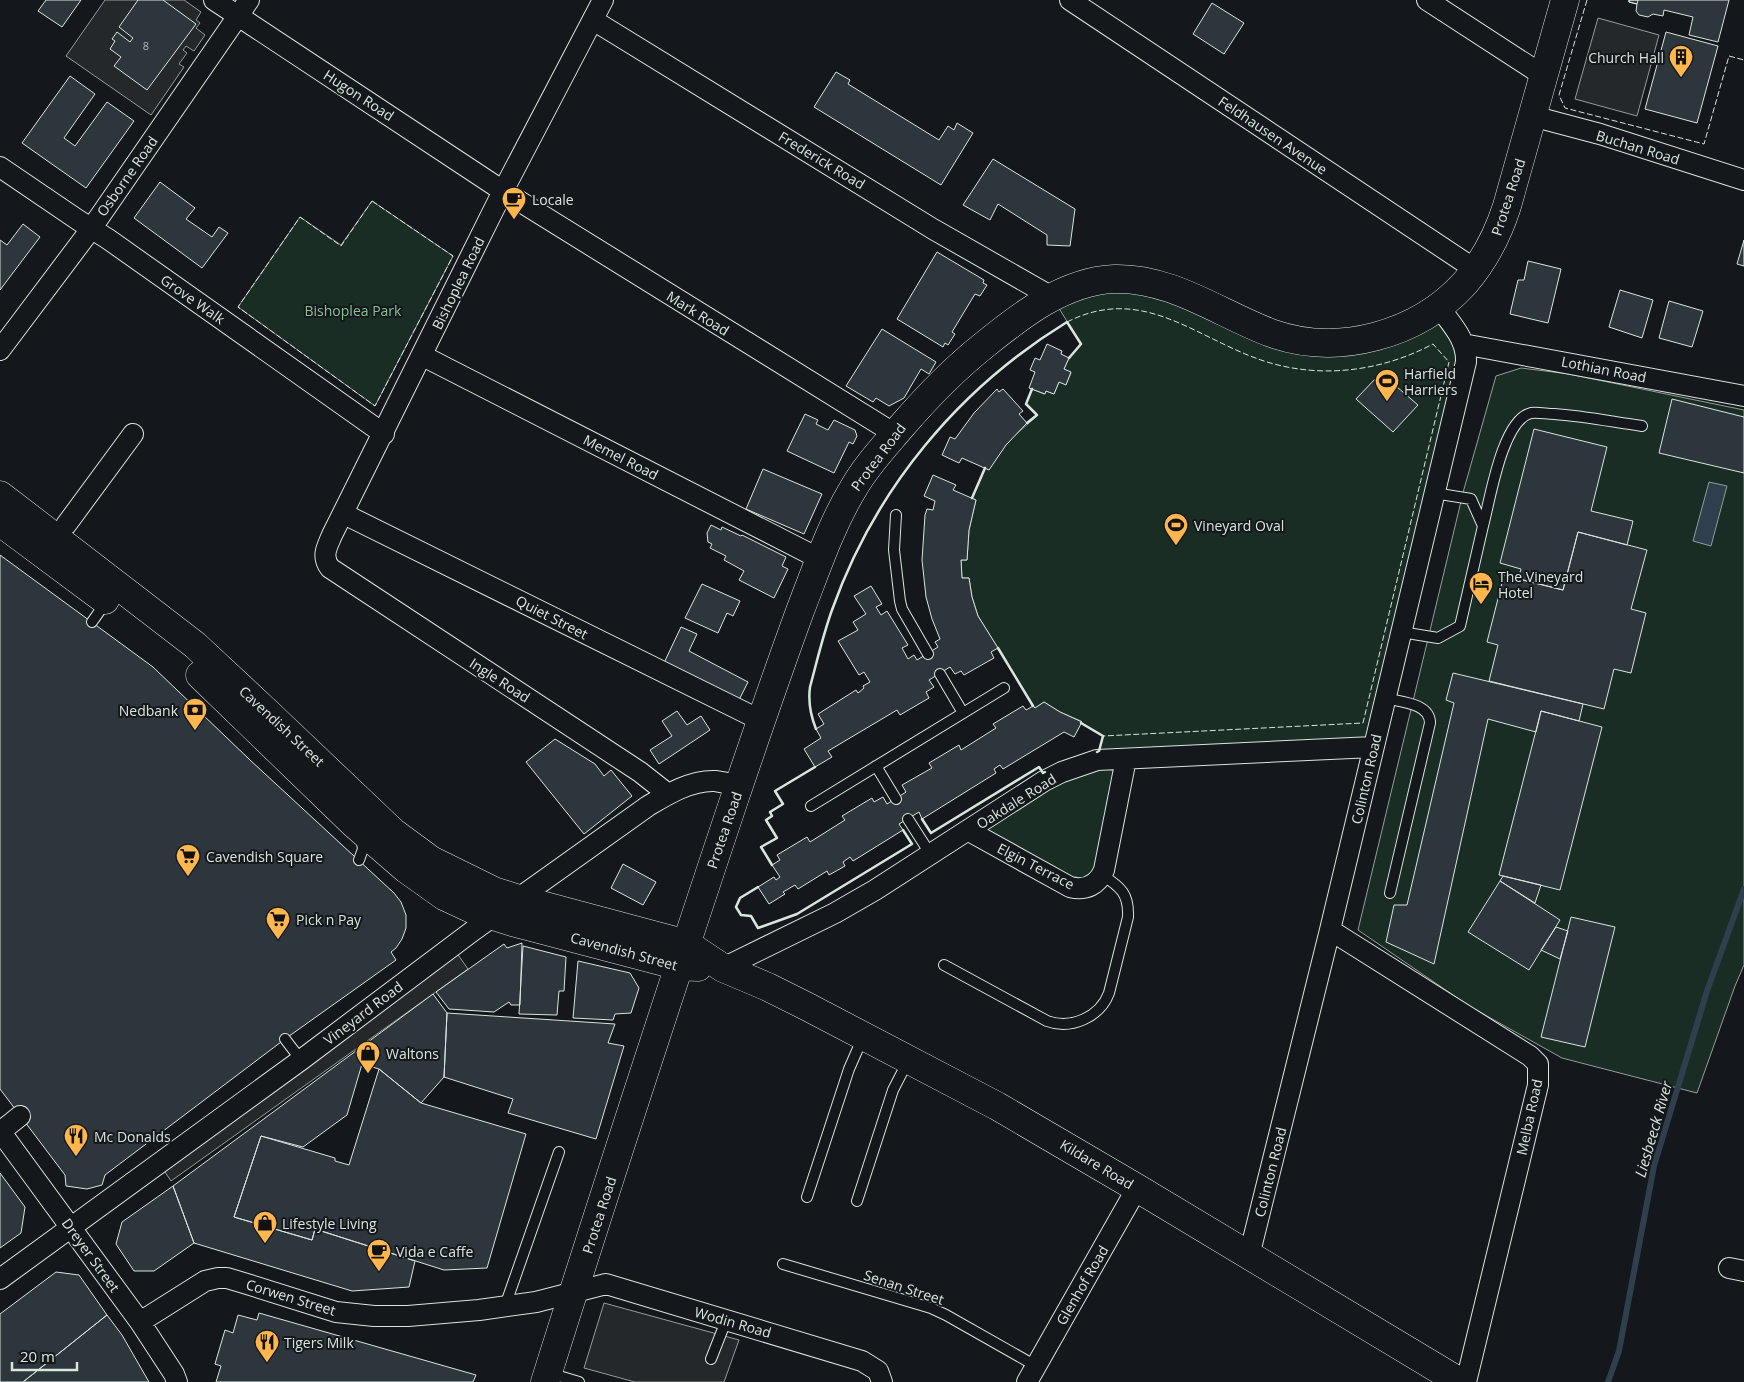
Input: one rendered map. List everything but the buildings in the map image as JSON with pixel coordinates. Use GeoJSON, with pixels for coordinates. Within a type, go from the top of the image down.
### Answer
{"type":"FeatureCollection","features":[{"type":"Feature","properties":{"kind":"street","name":"Hugon Road"},"geometry":{"type":"LineString","coordinates":[[214,0],[243,8],[503,191]]}},
{"type":"Feature","properties":{"kind":"street","name":"Bishoplea Road"},"geometry":{"type":"LineString","coordinates":[[330,568],[326,562],[326,550],[503,191],[603,0]]}},
{"type":"Feature","properties":{"kind":"street","name":"Feldhausen Avenue"},"geometry":{"type":"LineString","coordinates":[[1070,0],[1476,270]]}},
{"type":"Feature","properties":{"kind":"street"},"geometry":{"type":"LineString","coordinates":[[1428,0],[1544,76]]}},
{"type":"Feature","properties":{"kind":"street","name":"Protea Road"},"geometry":{"type":"LineString","coordinates":[[546,1378],[760,720],[820,559],[851,492],[877,454],[934,391],[970,356],[1010,325],[1052,297],[1069,289],[1096,281],[1115,279],[1143,280],[1170,288],[1269,332],[1302,340],[1320,342],[1342,342],[1374,337],[1411,324],[1438,307],[1461,287],[1476,270],[1492,246],[1503,220],[1565,0]]}},
{"type":"Feature","properties":{"kind":"street","name":"Osborne Road"},"geometry":{"type":"LineString","coordinates":[[0,350],[90,228],[243,8]]}},
{"type":"Feature","properties":{"kind":"street","name":"Frederick Road"},"geometry":{"type":"LineString","coordinates":[[593,20],[933,229],[1052,297]]}},
{"type":"Feature","properties":{"kind":"street","name":"Buchan Road"},"geometry":{"type":"LineString","coordinates":[[1532,116],[1600,134],[1744,180]]}},
{"type":"Feature","properties":{"kind":"street","name":"Grove Walk"},"geometry":{"type":"LineString","coordinates":[[0,166],[108,239],[384,434]]}},
{"type":"Feature","properties":{"kind":"street","name":"Mark Road"},"geometry":{"type":"LineString","coordinates":[[503,191],[895,434]]}},
{"type":"Feature","properties":{"kind":"street","name":"Colinton Road"},"geometry":{"type":"LineString","coordinates":[[1249,1256],[1330,930],[1466,362],[1466,352],[1461,338],[1438,307]]}},
{"type":"Feature","properties":{"kind":"street","name":"Lothian Road"},"geometry":{"type":"LineString","coordinates":[[1463,344],[1744,396]]}},
{"type":"Feature","properties":{"kind":"street","name":"Memel Road"},"geometry":{"type":"LineString","coordinates":[[423,356],[820,559]]}},
{"type":"Feature","properties":{"kind":"street"},"geometry":{"type":"LineString","coordinates":[[66,525],[132,434]]}},
{"type":"Feature","properties":{"kind":"street","name":"Cavendish Street"},"geometry":{"type":"LineString","coordinates":[[0,495],[195,645],[393,832],[431,860],[494,891],[723,968]]}},
{"type":"Feature","properties":{"kind":"street","name":"Quiet Street"},"geometry":{"type":"LineString","coordinates":[[344,514],[760,720]]}},
{"type":"Feature","properties":{"kind":"street","name":"Cavendish Street"},"geometry":{"type":"LineString","coordinates":[[0,522],[99,612],[179,656],[354,824],[406,869],[444,896],[474,910],[512,922],[683,955]]}},
{"type":"Feature","properties":{"kind":"street","name":"Ingle Road"},"geometry":{"type":"LineString","coordinates":[[330,568],[640,772],[668,794]]}},
{"type":"Feature","properties":{"kind":"street","name":"Oakdale Road"},"geometry":{"type":"LineString","coordinates":[[723,968],[835,913],[875,890],[1062,772],[1097,760],[1374,747]]}},
{"type":"Feature","properties":{"kind":"street"},"geometry":{"type":"LineString","coordinates":[[1102,875],[1126,759]]}},
{"type":"Feature","properties":{"kind":"street","name":"Vineyard Road"},"geometry":{"type":"LineString","coordinates":[[0,1279],[635,814],[668,794],[693,785],[713,781],[739,786]]}},
{"type":"Feature","properties":{"kind":"street","name":"Elgin Terrace"},"geometry":{"type":"LineString","coordinates":[[969,831],[1070,887],[1086,888],[1098,881],[1102,875]]}},
{"type":"Feature","properties":{"kind":"street","name":"Melba Road"},"geometry":{"type":"LineString","coordinates":[[1330,930],[1530,1056],[1538,1064],[1538,1085],[1466,1382]]}},
{"type":"Feature","properties":{"kind":"street","name":"Kildare Road"},"geometry":{"type":"LineString","coordinates":[[723,968],[768,986],[997,1106],[1460,1382]]}},
{"type":"Feature","properties":{"kind":"street"},"geometry":{"type":"LineString","coordinates":[[0,1132],[20,1116]]}},
{"type":"Feature","properties":{"kind":"street","name":"Dreyer Street"},"geometry":{"type":"LineString","coordinates":[[0,1132],[140,1322],[174,1374],[177,1382]]}},
{"type":"Feature","properties":{"kind":"street","name":"Glenhof Road"},"geometry":{"type":"LineString","coordinates":[[1031,1374],[1137,1188]]}},
{"type":"Feature","properties":{"kind":"street","name":"Corwen Street"},"geometry":{"type":"LineString","coordinates":[[140,1322],[205,1281],[218,1278],[234,1280],[336,1312],[374,1316],[408,1316],[505,1306],[536,1302],[574,1293]]}},
{"type":"Feature","properties":{"kind":"street","name":"Wodin Road"},"geometry":{"type":"LineString","coordinates":[[574,1293],[606,1284],[862,1361],[878,1371],[882,1382]]}},
{"type":"Feature","properties":{"kind":"lane"},"geometry":{"type":"LineString","coordinates":[[1401,632],[1438,638],[1460,626],[1498,465],[1513,427],[1521,419],[1531,414],[1542,413],[1577,416],[1642,426]]}},
{"type":"Feature","properties":{"kind":"lane"},"geometry":{"type":"LineString","coordinates":[[1434,493],[1471,500],[1483,526]]}},
{"type":"Feature","properties":{"kind":"lane"},"geometry":{"type":"LineString","coordinates":[[896,515],[894,550],[900,601],[902,609],[928,654]]}},
{"type":"Feature","properties":{"kind":"lane"},"geometry":{"type":"LineString","coordinates":[[940,674],[963,712]]}},
{"type":"Feature","properties":{"kind":"lane"},"geometry":{"type":"LineString","coordinates":[[811,806],[1004,688]]}},
{"type":"Feature","properties":{"kind":"lane"},"geometry":{"type":"LineString","coordinates":[[1385,698],[1416,706],[1426,711],[1430,717],[1390,894]]}},
{"type":"Feature","properties":{"kind":"lane"},"geometry":{"type":"LineString","coordinates":[[876,766],[896,799]]}},
{"type":"Feature","properties":{"kind":"lane"},"geometry":{"type":"LineString","coordinates":[[908,819],[930,855]]}},
{"type":"Feature","properties":{"kind":"lane"},"geometry":{"type":"LineString","coordinates":[[354,824],[363,844],[359,860]]}},
{"type":"Feature","properties":{"kind":"lane"},"geometry":{"type":"LineString","coordinates":[[944,965],[1047,1021],[1067,1025],[1092,1014],[1106,1002],[1128,917],[1128,904],[1124,892],[1117,884],[1102,875]]}},
{"type":"Feature","properties":{"kind":"lane"},"geometry":{"type":"LineString","coordinates":[[807,1197],[849,1069],[863,1036]]}},
{"type":"Feature","properties":{"kind":"lane"},"geometry":{"type":"LineString","coordinates":[[285,1039],[301,1060]]}},
{"type":"Feature","properties":{"kind":"lane"},"geometry":{"type":"LineString","coordinates":[[856,1201],[893,1090],[909,1060]]}},
{"type":"Feature","properties":{"kind":"lane"},"geometry":{"type":"LineString","coordinates":[[505,1306],[558,1152]]}},
{"type":"Feature","properties":{"kind":"lane","name":"Senan Street"},"geometry":{"type":"LineString","coordinates":[[783,1264],[931,1308],[946,1315],[1031,1374]]}},
{"type":"Feature","properties":{"kind":"lane"},"geometry":{"type":"LineString","coordinates":[[711,1358],[726,1320]]}},
{"type":"Feature","properties":{"kind":"lane"},"geometry":{"type":"LineString","coordinates":[[546,1378],[579,1382]]}},
{"type":"Feature","properties":{"kind":"green space","name":"Bishoplea Park"},"geometry":{"type":"Polygon","coordinates":[[[372,201],[453,256],[375,406],[238,307],[300,217],[341,245],[372,201]]]}},
{"type":"Feature","properties":{"kind":"green space","name":"Vineyard Oval"},"geometry":{"type":"Polygon","coordinates":[[[1106,279],[1302,341],[1429,313],[1461,338],[1373,747],[1126,759],[1104,870],[1086,888],[969,831],[1097,760],[1103,736],[1081,723],[1081,721],[1060,712],[1044,702],[1035,708],[978,616],[969,578],[962,578],[961,560],[967,560],[969,530],[976,500],[972,498],[985,468],[1014,436],[1037,416],[1026,404],[1032,389],[1044,394],[1046,391],[1054,394],[1059,382],[1066,384],[1071,373],[1064,369],[1069,358],[1081,344],[1052,297],[1106,279]]]}},
{"type":"Feature","properties":{"kind":"green space"},"geometry":{"type":"Polygon","coordinates":[[[1521,368],[1569,374],[1744,410],[1744,965],[1697,1093],[1562,1058],[1469,1006],[1358,930],[1464,489],[1496,376],[1521,368]]]}},
{"type":"Feature","properties":{"kind":"shaded area"},"geometry":{"type":"Polygon","coordinates":[[[105,0],[184,0],[201,12],[196,20],[200,23],[196,28],[205,35],[194,51],[186,46],[183,50],[187,53],[179,64],[184,67],[151,115],[66,56],[105,0]]]}},
{"type":"Feature","properties":{"kind":"shaded area"},"geometry":{"type":"Polygon","coordinates":[[[1598,18],[1659,35],[1637,116],[1575,99],[1598,18]]]}},
{"type":"Feature","properties":{"kind":"shaded area"},"geometry":{"type":"Polygon","coordinates":[[[454,949],[468,969],[171,1181],[159,1163],[454,949]]]}},
{"type":"Feature","properties":{"kind":"shaded area"},"geometry":{"type":"Polygon","coordinates":[[[604,1303],[739,1340],[724,1382],[635,1382],[584,1368],[604,1303]]]}},
{"type":"Feature","properties":{"kind":"water"},"geometry":{"type":"Polygon","coordinates":[[[1709,482],[1727,486],[1711,546],[1693,541],[1709,482]]]}},
{"type":"Feature","properties":{"kind":"waterway","name":"Liesbeeck River"},"geometry":{"type":"LineString","coordinates":[[1608,1382],[1619,1351],[1654,1166],[1707,991],[1744,889]]}},
{"type":"Feature","properties":{"kind":"fence"},"geometry":{"type":"LineString","coordinates":[[1587,0],[1559,95],[1565,108],[1704,144],[1729,56],[1744,60]]}},
{"type":"Feature","properties":{"kind":"fence"},"geometry":{"type":"LineString","coordinates":[[372,201],[453,256],[375,406],[238,307],[300,217],[341,246],[372,201]]}},
{"type":"Feature","properties":{"kind":"fence"},"geometry":{"type":"LineString","coordinates":[[1067,322],[1095,312],[1121,309],[1146,312],[1170,319],[1267,362],[1309,370],[1331,371],[1373,366],[1393,361],[1433,344],[1449,362],[1363,723],[1103,736]]}},
{"type":"Feature","properties":{"kind":"wall"},"geometry":{"type":"LineString","coordinates":[[816,729],[810,708],[810,687],[829,619],[850,566],[872,523],[897,483],[925,446],[956,411],[990,378],[1027,349],[1067,322],[1081,344],[1069,358]]}},
{"type":"Feature","properties":{"kind":"wall"},"geometry":{"type":"LineString","coordinates":[[1027,423],[1037,415],[1026,404],[1032,389]]}},
{"type":"Feature","properties":{"kind":"wall"},"geometry":{"type":"LineString","coordinates":[[972,498],[985,468]]}},
{"type":"Feature","properties":{"kind":"wall"},"geometry":{"type":"LineString","coordinates":[[998,648],[1033,706]]}},
{"type":"Feature","properties":{"kind":"wall"},"geometry":{"type":"LineString","coordinates":[[1081,723],[1103,736],[1099,751],[1097,752]]}},
{"type":"Feature","properties":{"kind":"wall"},"geometry":{"type":"LineString","coordinates":[[772,865],[761,847],[777,838],[766,820],[772,816],[770,812],[783,804],[775,791],[815,767]]}},
{"type":"Feature","properties":{"kind":"wall"},"geometry":{"type":"LineString","coordinates":[[922,819],[931,833],[1039,767],[1043,773],[1045,772]]}},
{"type":"Feature","properties":{"kind":"wall"},"geometry":{"type":"LineString","coordinates":[[758,887],[740,898],[736,907],[741,915],[751,916],[758,928],[797,914],[912,844],[903,830]]}},
{"type":"Feature","properties":{"kind":"place","name":"Church Hall"},"geometry":{"type":"Point","coordinates":[1681,78]}},
{"type":"Feature","properties":{"kind":"place","name":"Locale"},"geometry":{"type":"Point","coordinates":[514,220]}},
{"type":"Feature","properties":{"kind":"place","name":"Harfield Harriers"},"geometry":{"type":"Point","coordinates":[1387,402]}},
{"type":"Feature","properties":{"kind":"place","name":"Vineyard Oval"},"geometry":{"type":"Point","coordinates":[1176,546]}},
{"type":"Feature","properties":{"kind":"place","name":"The Vineyard Hotel"},"geometry":{"type":"Point","coordinates":[1481,605]}},
{"type":"Feature","properties":{"kind":"place","name":"Nedbank"},"geometry":{"type":"Point","coordinates":[195,731]}},
{"type":"Feature","properties":{"kind":"place","name":"Cavendish Square"},"geometry":{"type":"Point","coordinates":[188,877]}},
{"type":"Feature","properties":{"kind":"place","name":"Pick n Pay"},"geometry":{"type":"Point","coordinates":[278,940]}},
{"type":"Feature","properties":{"kind":"place","name":"Waltons"},"geometry":{"type":"Point","coordinates":[368,1074]}},
{"type":"Feature","properties":{"kind":"place","name":"Mc Donalds"},"geometry":{"type":"Point","coordinates":[76,1157]}},
{"type":"Feature","properties":{"kind":"place","name":"Lifestyle Living"},"geometry":{"type":"Point","coordinates":[265,1244]}},
{"type":"Feature","properties":{"kind":"place","name":"Vida e Caffe"},"geometry":{"type":"Point","coordinates":[379,1272]}},
{"type":"Feature","properties":{"kind":"place","name":"Tigers Milk"},"geometry":{"type":"Point","coordinates":[267,1363]}}]}
